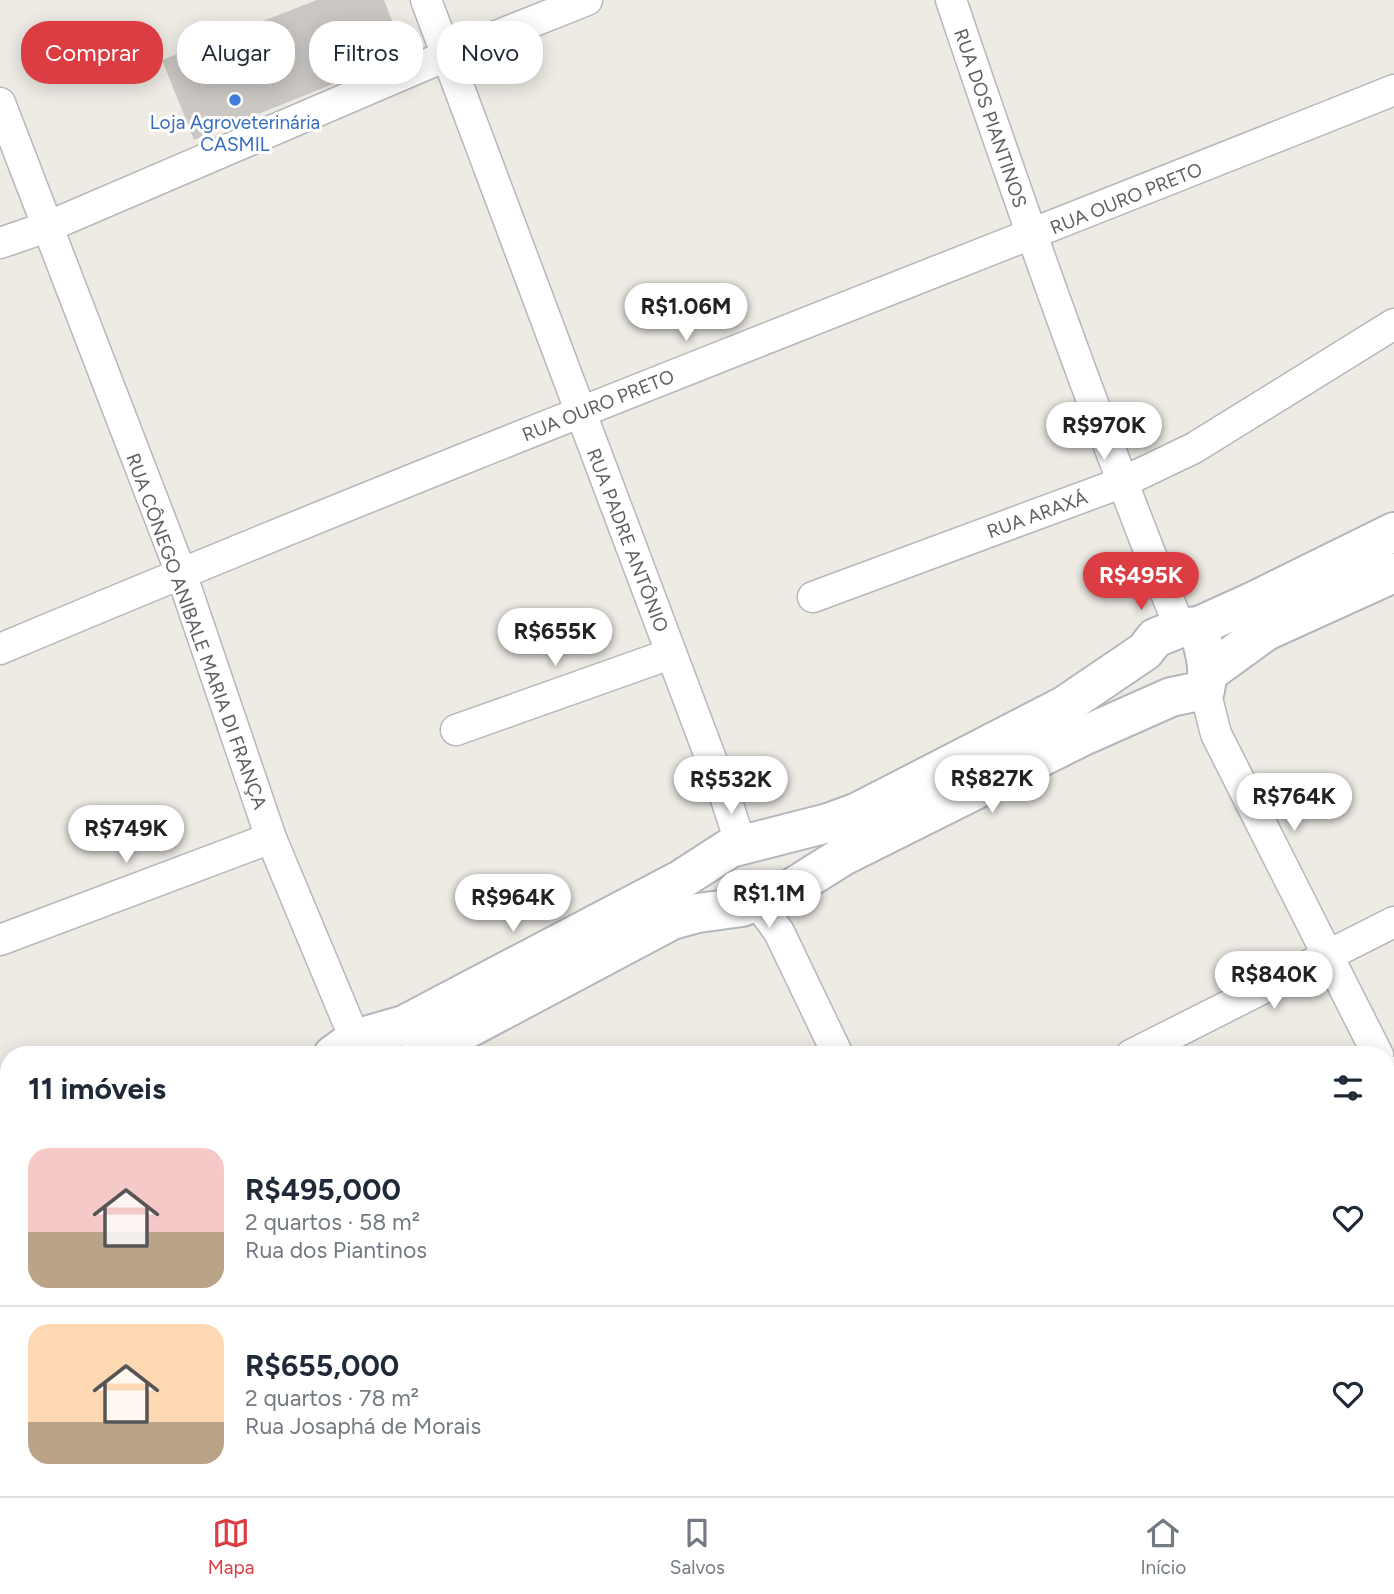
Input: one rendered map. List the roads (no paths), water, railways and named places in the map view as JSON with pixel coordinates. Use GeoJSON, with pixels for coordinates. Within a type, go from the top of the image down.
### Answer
{"type":"FeatureCollection","features":[{"type":"Feature","properties":{"kind":"main road"},"geometry":{"type":"LineString","coordinates":[[347,1046],[404,1026],[742,845],[858,812],[1064,706],[1145,651],[1155,638],[1252,603],[1394,532]]}},
{"type":"Feature","properties":{"kind":"main road"},"geometry":{"type":"LineString","coordinates":[[435,1046],[672,920],[760,900],[1081,737],[1195,686],[1266,631],[1394,573]]}},
{"type":"Feature","properties":{"kind":"main road"},"geometry":{"type":"LineString","coordinates":[[1189,627],[1207,657],[1195,686]]}},
{"type":"Feature","properties":{"kind":"main road"},"geometry":{"type":"LineString","coordinates":[[1145,651],[1143,672],[1145,680],[1153,687],[1195,686]]}},
{"type":"Feature","properties":{"kind":"main road"},"geometry":{"type":"LineString","coordinates":[[742,845],[721,883],[760,900]]}},
{"type":"Feature","properties":{"kind":"main road"},"geometry":{"type":"LineString","coordinates":[[742,845],[776,850],[760,900]]}},
{"type":"Feature","properties":{"kind":"street","name":"RUA PADRE ANTÔNIO"},"geometry":{"type":"LineString","coordinates":[[426,0],[437,31]]}},
{"type":"Feature","properties":{"kind":"street"},"geometry":{"type":"LineString","coordinates":[[534,21],[587,0]]}},
{"type":"Feature","properties":{"kind":"street","name":"RUA DOS PIANTINOS"},"geometry":{"type":"LineString","coordinates":[[951,0],[1031,236],[1121,483],[1189,627]]}},
{"type":"Feature","properties":{"kind":"street"},"geometry":{"type":"LineString","coordinates":[[0,243],[47,227],[437,60]]}},
{"type":"Feature","properties":{"kind":"street","name":"RUA PADRE ANTÔNIO"},"geometry":{"type":"LineString","coordinates":[[456,84],[742,845]]}},
{"type":"Feature","properties":{"kind":"street","name":"RUA OURO PRETO"},"geometry":{"type":"LineString","coordinates":[[0,649],[579,412],[1031,236],[1394,90]]}},
{"type":"Feature","properties":{"kind":"street","name":"RUA CÔNEGO ANIBALE MARIA DI FRANÇA"},"geometry":{"type":"LineString","coordinates":[[0,103],[181,573],[344,1046]]}},
{"type":"Feature","properties":{"kind":"street","name":"RUA ARAXÁ"},"geometry":{"type":"LineString","coordinates":[[813,597],[1121,483],[1194,448],[1394,324]]}},
{"type":"Feature","properties":{"kind":"street"},"geometry":{"type":"LineString","coordinates":[[456,730],[670,654]]}},
{"type":"Feature","properties":{"kind":"street"},"geometry":{"type":"LineString","coordinates":[[1195,686],[1216,734],[1373,1046]]}},
{"type":"Feature","properties":{"kind":"street"},"geometry":{"type":"LineString","coordinates":[[0,940],[271,838]]}},
{"type":"Feature","properties":{"kind":"street"},"geometry":{"type":"LineString","coordinates":[[760,900],[779,932],[834,1046]]}},
{"type":"Feature","properties":{"kind":"street"},"geometry":{"type":"LineString","coordinates":[[1149,1046],[1394,922]]}},
{"type":"Feature","properties":{"kind":"place","name":"Loja Agroveterinária CASMIL"},"geometry":{"type":"Point","coordinates":[235,100]}}]}
